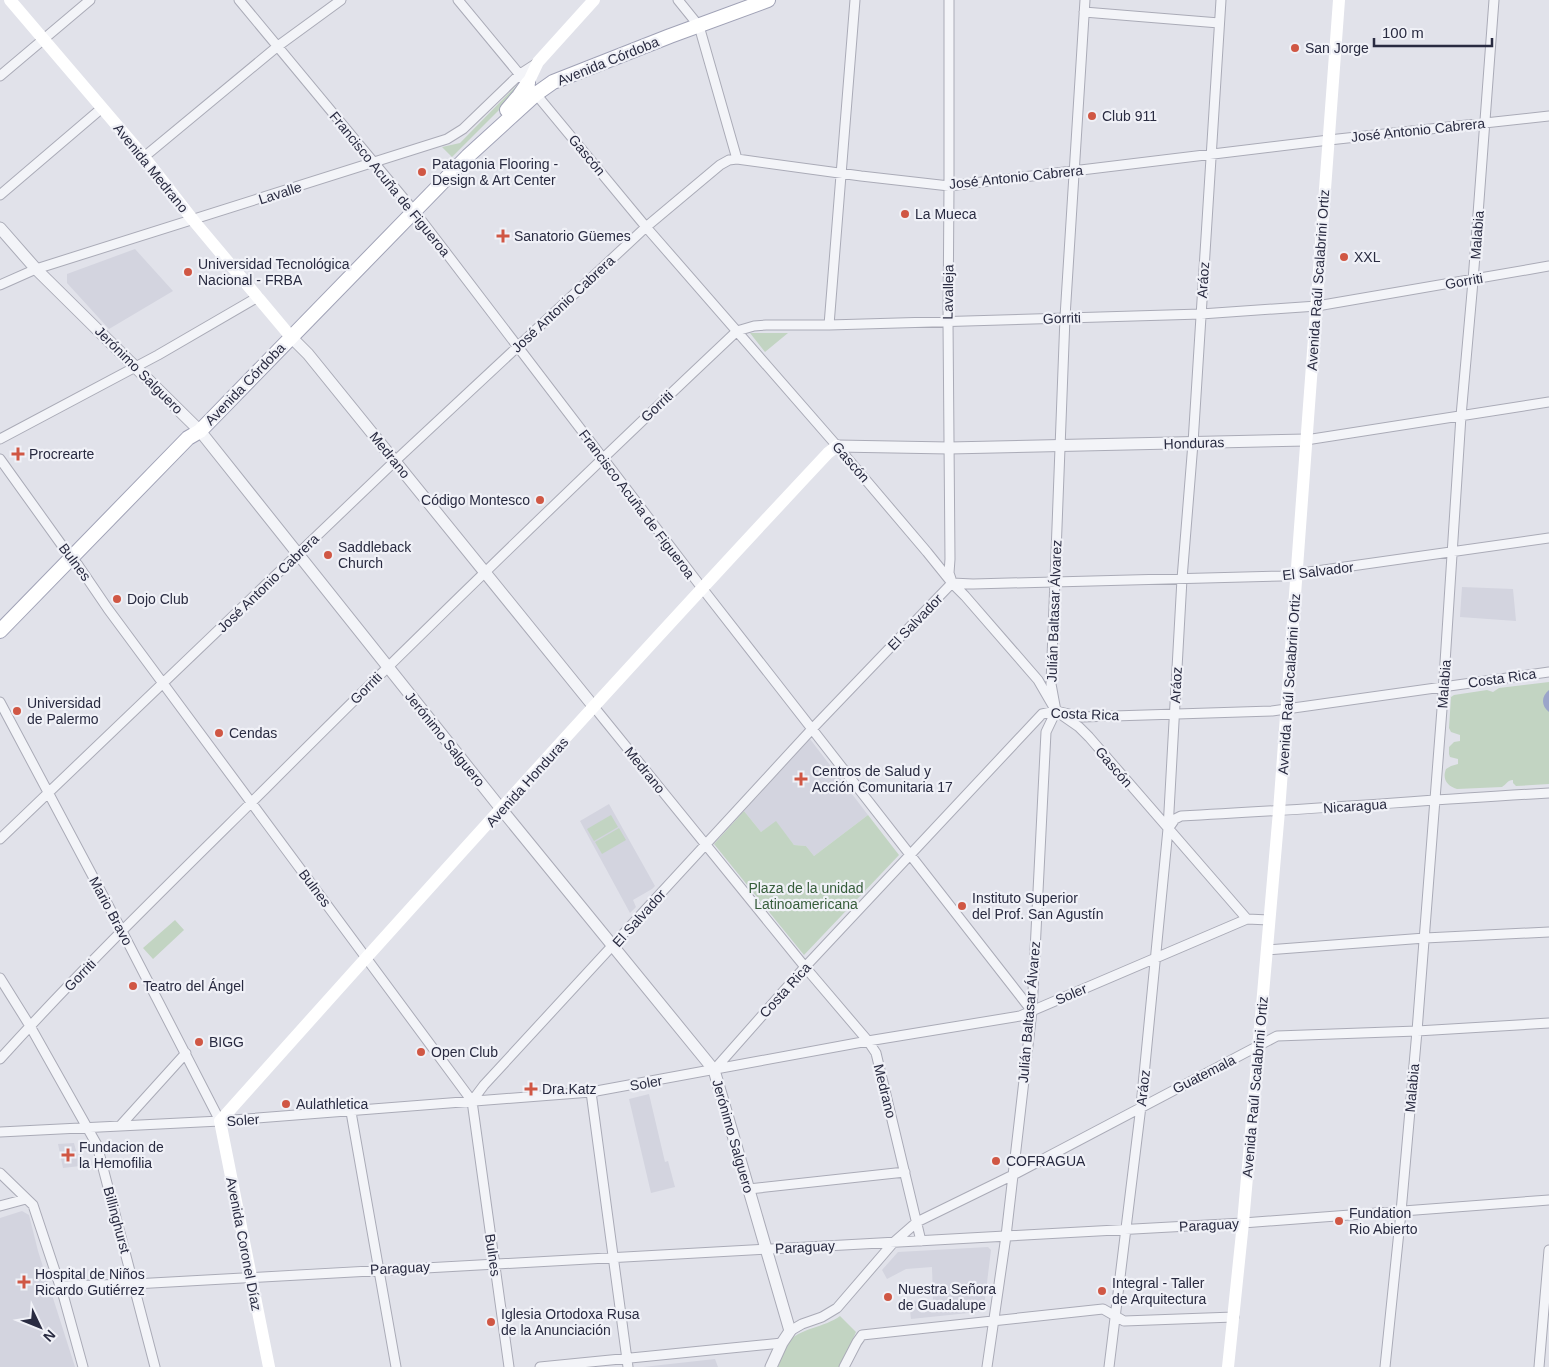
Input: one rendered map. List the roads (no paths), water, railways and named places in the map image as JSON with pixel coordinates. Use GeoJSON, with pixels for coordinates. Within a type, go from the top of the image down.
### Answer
{"type":"FeatureCollection","features":[{"type":"Feature","properties":{"kind":"main road","name":"Avenida Medrano"},"geometry":{"type":"LineString","coordinates":[[10,0],[144,157],[193,220],[291,337]]}},
{"type":"Feature","properties":{"kind":"main road"},"geometry":{"type":"LineString","coordinates":[[528,83],[538,62],[594,0]]}},
{"type":"Feature","properties":{"kind":"main road","name":"Avenida Córdoba"},"geometry":{"type":"LineString","coordinates":[[0,631],[188,438],[200,431],[468,156],[528,83],[553,82],[768,0]]}},
{"type":"Feature","properties":{"kind":"main road","name":"Avenida Raúl Scalabrini Ortiz"},"geometry":{"type":"LineString","coordinates":[[1228,1367],[1243,1223],[1279,811],[1339,0]]}},
{"type":"Feature","properties":{"kind":"main road","name":"Avenida Honduras"},"geometry":{"type":"LineString","coordinates":[[220,1121],[366,957],[502,810],[702,588],[828,453],[837,446]]}},
{"type":"Feature","properties":{"kind":"main road","name":"Avenida Coronel Díaz"},"geometry":{"type":"LineString","coordinates":[[220,1121],[269,1367]]}},
{"type":"Feature","properties":{"kind":"street"},"geometry":{"type":"LineString","coordinates":[[0,76],[90,0]]}},
{"type":"Feature","properties":{"kind":"street","name":"Francisco Acuña de Figueroa"},"geometry":{"type":"LineString","coordinates":[[239,0],[414,212],[702,588],[1032,1011]]}},
{"type":"Feature","properties":{"kind":"street"},"geometry":{"type":"LineString","coordinates":[[144,157],[278,46],[341,0]]}},
{"type":"Feature","properties":{"kind":"street","name":"Gascón"},"geometry":{"type":"LineString","coordinates":[[458,0],[646,226],[837,446],[952,583],[1038,680],[1056,711],[1079,727],[1089,737],[1247,919]]}},
{"type":"Feature","properties":{"kind":"street"},"geometry":{"type":"LineString","coordinates":[[678,0],[699,26],[737,159]]}},
{"type":"Feature","properties":{"kind":"street"},"geometry":{"type":"LineString","coordinates":[[829,325],[856,0]]}},
{"type":"Feature","properties":{"kind":"street","name":"Lavalleja"},"geometry":{"type":"LineString","coordinates":[[949,0],[949,573],[952,583]]}},
{"type":"Feature","properties":{"kind":"street","name":"Julián Baltasar Álvarez"},"geometry":{"type":"LineString","coordinates":[[987,1367],[1006,1236],[1032,1011],[1046,732],[1056,711],[1051,684],[1060,446],[1085,0]]}},
{"type":"Feature","properties":{"kind":"street","name":"Aráoz"},"geometry":{"type":"LineString","coordinates":[[1109,1367],[1141,1106],[1168,829],[1182,579],[1193,443],[1221,0]]}},
{"type":"Feature","properties":{"kind":"street","name":"Malabia"},"geometry":{"type":"LineString","coordinates":[[1385,1367],[1417,1031],[1444,686],[1461,416],[1486,122],[1494,0]]}},
{"type":"Feature","properties":{"kind":"street"},"geometry":{"type":"LineString","coordinates":[[1084,12],[1219,23]]}},
{"type":"Feature","properties":{"kind":"street","name":"Lavalle"},"geometry":{"type":"LineString","coordinates":[[0,285],[36,269],[447,140],[528,83]]}},
{"type":"Feature","properties":{"kind":"street"},"geometry":{"type":"LineString","coordinates":[[0,195],[102,108]]}},
{"type":"Feature","properties":{"kind":"street","name":"José Antonio Cabrera"},"geometry":{"type":"LineString","coordinates":[[0,840],[395,461],[646,226],[720,165],[729,160],[737,159],[949,186],[1329,140],[1549,116]]}},
{"type":"Feature","properties":{"kind":"street","name":"Jerónimo Salguero"},"geometry":{"type":"LineString","coordinates":[[0,228],[36,269],[200,431],[612,947],[714,1070],[790,1331]]}},
{"type":"Feature","properties":{"kind":"street","name":"Gorriti"},"geometry":{"type":"LineString","coordinates":[[0,1059],[122,931],[251,802],[602,458],[737,331],[766,325],[948,322],[1201,314],[1316,306],[1549,266]]}},
{"type":"Feature","properties":{"kind":"street"},"geometry":{"type":"LineString","coordinates":[[0,439],[136,367],[258,297]]}},
{"type":"Feature","properties":{"kind":"street","name":"Medrano"},"geometry":{"type":"LineString","coordinates":[[291,337],[308,354],[805,967],[868,1041],[876,1053],[921,1241]]}},
{"type":"Feature","properties":{"kind":"street","name":"Honduras"},"geometry":{"type":"LineString","coordinates":[[837,446],[949,448],[1306,440],[1549,402]]}},
{"type":"Feature","properties":{"kind":"street","name":"Bulnes"},"geometry":{"type":"LineString","coordinates":[[0,459],[163,684],[472,1101],[509,1367]]}},
{"type":"Feature","properties":{"kind":"street","name":"El Salvador"},"geometry":{"type":"LineString","coordinates":[[472,1101],[484,1085],[705,844],[952,583],[1281,576],[1549,538]]}},
{"type":"Feature","properties":{"kind":"street","name":"Costa Rica"},"geometry":{"type":"LineString","coordinates":[[714,1070],[805,967],[1038,717],[1044,713],[1056,711],[1082,717],[1272,711],[1549,672]]}},
{"type":"Feature","properties":{"kind":"street","name":"Mario Bravo"},"geometry":{"type":"LineString","coordinates":[[0,702],[122,931],[220,1121]]}},
{"type":"Feature","properties":{"kind":"street","name":"Nicaragua"},"geometry":{"type":"LineString","coordinates":[[1168,829],[1175,819],[1181,816],[1549,794]]}},
{"type":"Feature","properties":{"kind":"street","name":"Soler"},"geometry":{"type":"LineString","coordinates":[[0,1132],[220,1121],[591,1092],[868,1041],[1020,1016],[1247,919],[1269,920]]}},
{"type":"Feature","properties":{"kind":"street"},"geometry":{"type":"LineString","coordinates":[[1267,950],[1424,938],[1549,932]]}},
{"type":"Feature","properties":{"kind":"street","name":"Billinghurst"},"geometry":{"type":"LineString","coordinates":[[0,978],[30,1026],[97,1145],[155,1367]]}},
{"type":"Feature","properties":{"kind":"street","name":"Guatemala"},"geometry":{"type":"LineString","coordinates":[[893,1243],[917,1222],[1012,1175],[1277,1036],[1417,1031],[1549,1023]]}},
{"type":"Feature","properties":{"kind":"street"},"geometry":{"type":"LineString","coordinates":[[120,1126],[186,1053]]}},
{"type":"Feature","properties":{"kind":"street"},"geometry":{"type":"LineString","coordinates":[[591,1092],[627,1363]]}},
{"type":"Feature","properties":{"kind":"street"},"geometry":{"type":"LineString","coordinates":[[351,1112],[396,1367]]}},
{"type":"Feature","properties":{"kind":"street"},"geometry":{"type":"LineString","coordinates":[[749,1189],[905,1172]]}},
{"type":"Feature","properties":{"kind":"street"},"geometry":{"type":"LineString","coordinates":[[0,1173],[33,1205],[60,1286],[83,1367]]}},
{"type":"Feature","properties":{"kind":"street"},"geometry":{"type":"LineString","coordinates":[[0,1206],[26,1199]]}},
{"type":"Feature","properties":{"kind":"street","name":"Paraguay"},"geometry":{"type":"LineString","coordinates":[[60,1286],[134,1284],[250,1276],[1243,1223],[1549,1200]]}},
{"type":"Feature","properties":{"kind":"street"},"geometry":{"type":"LineString","coordinates":[[771,1367],[790,1331],[837,1308],[893,1243]]}},
{"type":"Feature","properties":{"kind":"street"},"geometry":{"type":"LineString","coordinates":[[1539,1367],[1549,1250]]}},
{"type":"Feature","properties":{"kind":"street"},"geometry":{"type":"LineString","coordinates":[[844,1367],[862,1335],[1103,1309],[1124,1321],[1234,1317]]}},
{"type":"Feature","properties":{"kind":"street"},"geometry":{"type":"LineString","coordinates":[[540,1367],[627,1363],[782,1343]]}},
{"type":"Feature","properties":{"kind":"water"},"geometry":{"type":"Polygon","coordinates":[[[1549,690],[1549,712],[1544,707],[1543,701],[1544,695],[1549,690]]]}},
{"type":"Feature","properties":{"kind":"place","name":"San Jorge"},"geometry":{"type":"Point","coordinates":[1295,48]}},
{"type":"Feature","properties":{"kind":"place","name":"Club 911"},"geometry":{"type":"Point","coordinates":[1092,116]}},
{"type":"Feature","properties":{"kind":"place","name":"Patagonia Flooring - Design & Art Center"},"geometry":{"type":"Point","coordinates":[422,172]}},
{"type":"Feature","properties":{"kind":"place","name":"La Mueca"},"geometry":{"type":"Point","coordinates":[905,214]}},
{"type":"Feature","properties":{"kind":"place","name":"Sanatorio Güemes"},"geometry":{"type":"Point","coordinates":[503,236]}},
{"type":"Feature","properties":{"kind":"place","name":"XXL"},"geometry":{"type":"Point","coordinates":[1344,257]}},
{"type":"Feature","properties":{"kind":"place","name":"Universidad Tecnológica Nacional - FRBA"},"geometry":{"type":"Point","coordinates":[188,272]}},
{"type":"Feature","properties":{"kind":"place","name":"Procrearte"},"geometry":{"type":"Point","coordinates":[18,454]}},
{"type":"Feature","properties":{"kind":"place","name":"Código Montesco"},"geometry":{"type":"Point","coordinates":[540,500]}},
{"type":"Feature","properties":{"kind":"place","name":"Saddleback Church"},"geometry":{"type":"Point","coordinates":[328,555]}},
{"type":"Feature","properties":{"kind":"place","name":"Dojo Club"},"geometry":{"type":"Point","coordinates":[117,599]}},
{"type":"Feature","properties":{"kind":"place","name":"Universidad de Palermo"},"geometry":{"type":"Point","coordinates":[17,711]}},
{"type":"Feature","properties":{"kind":"place","name":"Cendas"},"geometry":{"type":"Point","coordinates":[219,733]}},
{"type":"Feature","properties":{"kind":"place","name":"Centros de Salud y Acción Comunitaria 17"},"geometry":{"type":"Point","coordinates":[801,779]}},
{"type":"Feature","properties":{"kind":"place","name":"Instituto Superior del Prof. San Agustín"},"geometry":{"type":"Point","coordinates":[962,906]}},
{"type":"Feature","properties":{"kind":"place","name":"Teatro del Ángel"},"geometry":{"type":"Point","coordinates":[133,986]}},
{"type":"Feature","properties":{"kind":"place","name":"BIGG"},"geometry":{"type":"Point","coordinates":[199,1042]}},
{"type":"Feature","properties":{"kind":"place","name":"Open Club"},"geometry":{"type":"Point","coordinates":[421,1052]}},
{"type":"Feature","properties":{"kind":"place","name":"Dra.Katz"},"geometry":{"type":"Point","coordinates":[531,1089]}},
{"type":"Feature","properties":{"kind":"place","name":"Aulathletica"},"geometry":{"type":"Point","coordinates":[286,1104]}},
{"type":"Feature","properties":{"kind":"place","name":"Fundacion de la Hemofilia"},"geometry":{"type":"Point","coordinates":[68,1155]}},
{"type":"Feature","properties":{"kind":"place","name":"COFRAGUA"},"geometry":{"type":"Point","coordinates":[996,1161]}},
{"type":"Feature","properties":{"kind":"place","name":"Fundation Rio Abierto"},"geometry":{"type":"Point","coordinates":[1339,1221]}},
{"type":"Feature","properties":{"kind":"place","name":"Hospital de Niños Ricardo Gutiérrez"},"geometry":{"type":"Point","coordinates":[24,1282]}},
{"type":"Feature","properties":{"kind":"place","name":"Integral - Taller de Arquitectura"},"geometry":{"type":"Point","coordinates":[1102,1291]}},
{"type":"Feature","properties":{"kind":"place","name":"Nuestra Señora de Guadalupe"},"geometry":{"type":"Point","coordinates":[888,1297]}},
{"type":"Feature","properties":{"kind":"place","name":"Iglesia Ortodoxa Rusa de la Anunciación"},"geometry":{"type":"Point","coordinates":[491,1322]}},
{"type":"Feature","properties":{"kind":"park label","name":"Plaza de la unidad Latinoamericana"},"geometry":{"type":"Point","coordinates":[806,896]}}]}
